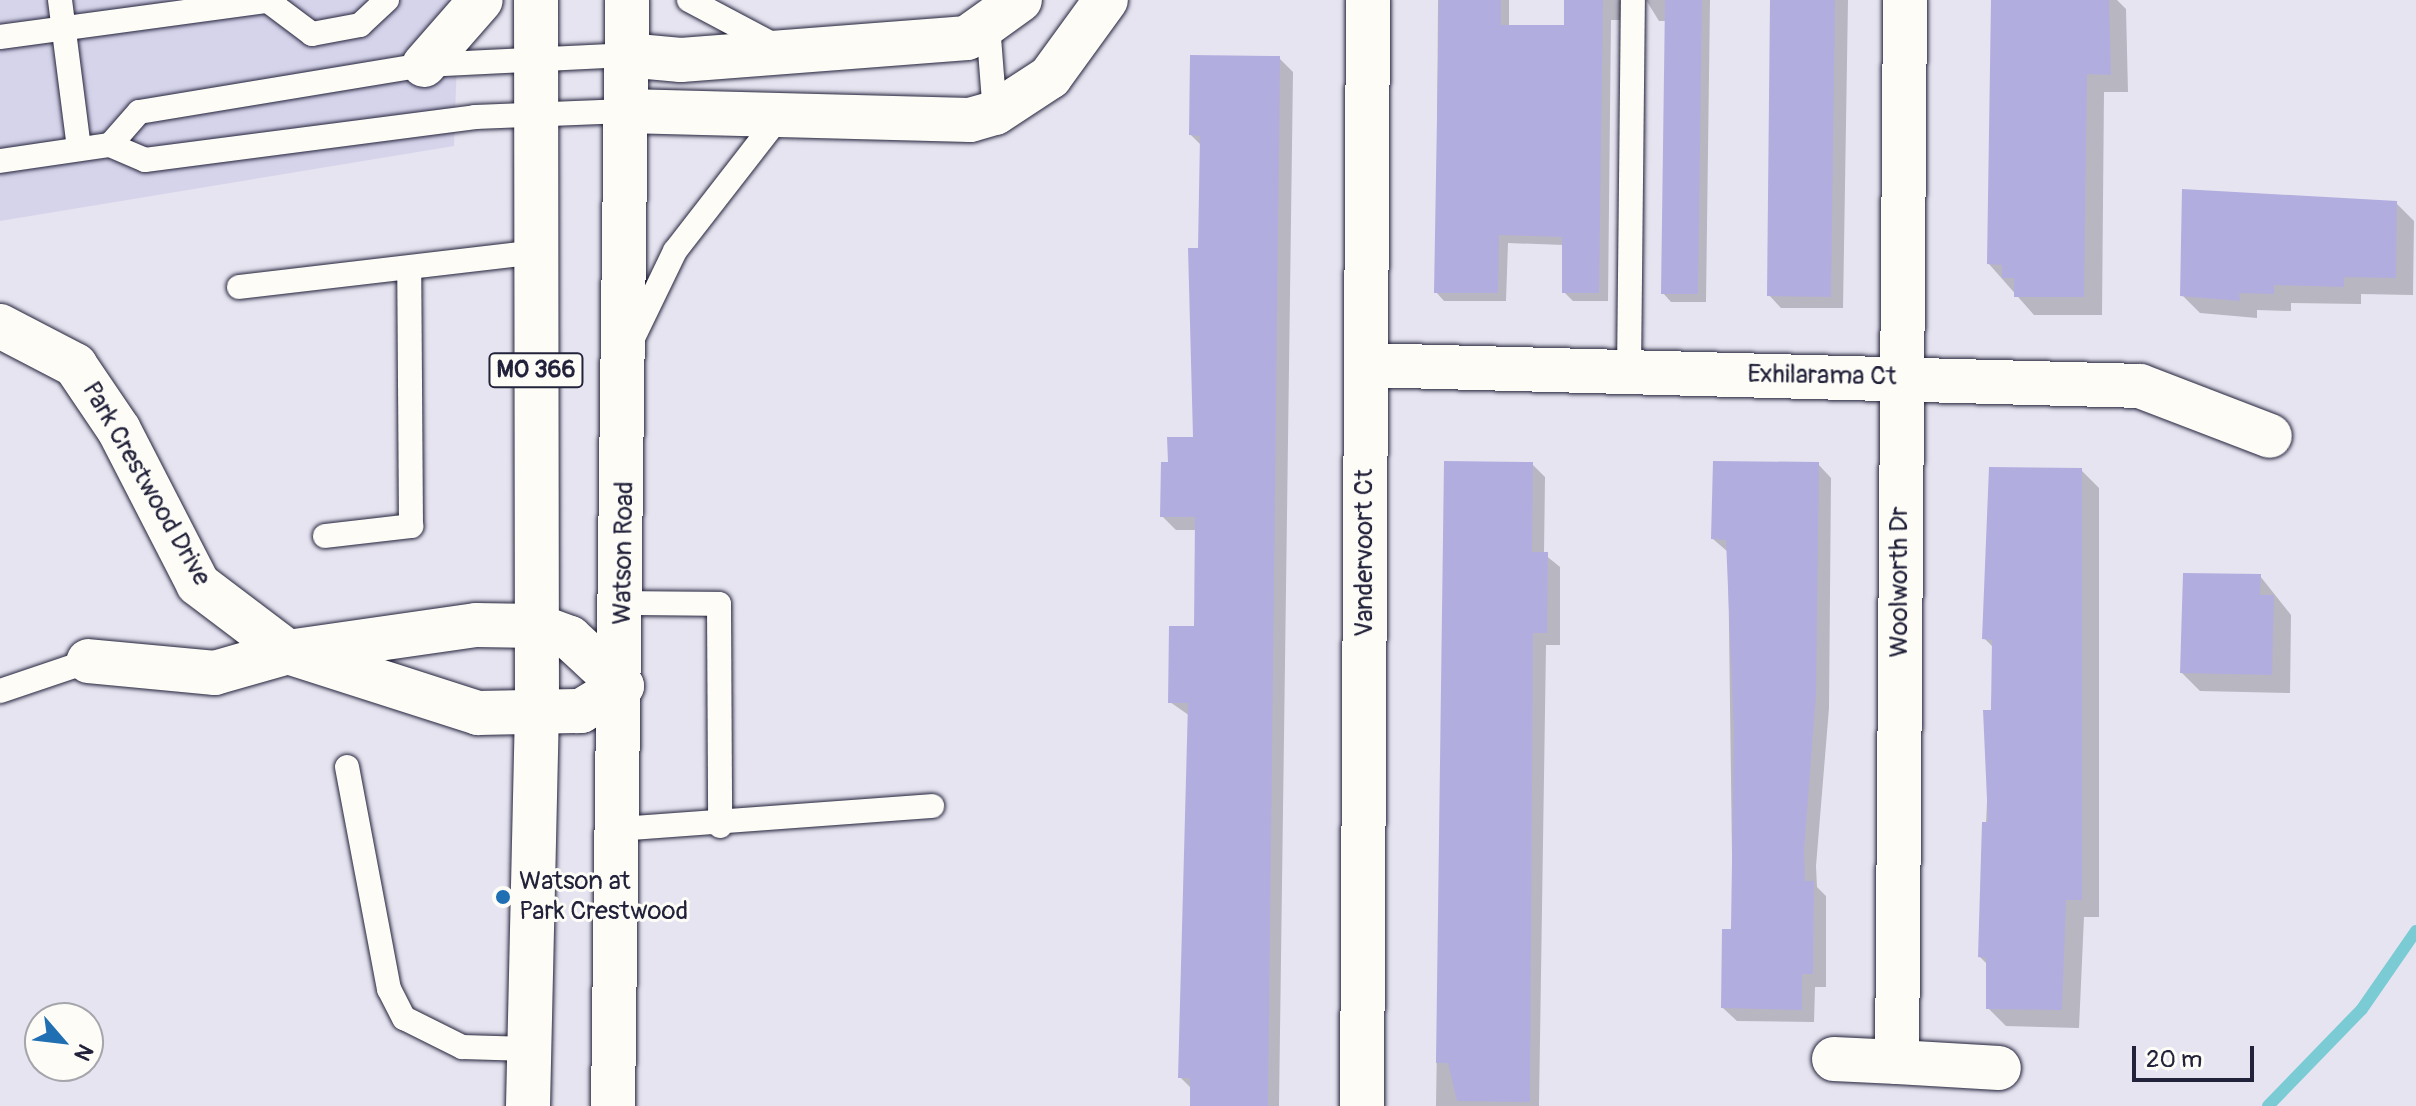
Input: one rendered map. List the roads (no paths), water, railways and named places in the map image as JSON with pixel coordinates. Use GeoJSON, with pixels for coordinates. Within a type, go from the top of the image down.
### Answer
{"type":"FeatureCollection","features":[{"type":"Feature","properties":{"kind":"street"},"geometry":{"type":"LineString","coordinates":[[424,65],[481,0]]}},
{"type":"Feature","properties":{"kind":"street","name":"MO 366"},"geometry":{"type":"LineString","coordinates":[[528,1106],[537,713],[536,0]]}},
{"type":"Feature","properties":{"kind":"street","name":"Watson Road"},"geometry":{"type":"LineString","coordinates":[[613,1106],[624,603],[627,0]]}},
{"type":"Feature","properties":{"kind":"street"},"geometry":{"type":"LineString","coordinates":[[626,111],[778,118],[970,120],[995,113],[1050,77],[1106,0]]}},
{"type":"Feature","properties":{"kind":"street","name":"Vandervoort Ct"},"geometry":{"type":"LineString","coordinates":[[1362,1106],[1368,0]]}},
{"type":"Feature","properties":{"kind":"street","name":"Woolworth Dr"},"geometry":{"type":"LineString","coordinates":[[1897,1062],[1905,0]]}},
{"type":"Feature","properties":{"kind":"street"},"geometry":{"type":"LineString","coordinates":[[626,55],[681,60],[779,48],[967,38],[1004,13]]}},
{"type":"Feature","properties":{"kind":"street","name":"Park Crestwood Drive"},"geometry":{"type":"LineString","coordinates":[[0,326],[75,365],[119,430],[198,584],[288,652],[478,713],[581,711],[622,686]]}},
{"type":"Feature","properties":{"kind":"street","name":"Exhilarama Ct"},"geometry":{"type":"LineString","coordinates":[[1366,365],[2140,386],[2270,436]]}},
{"type":"Feature","properties":{"kind":"street"},"geometry":{"type":"LineString","coordinates":[[89,661],[116,658],[181,675],[288,652],[476,625],[537,626],[570,638],[622,686]]}},
{"type":"Feature","properties":{"kind":"street"},"geometry":{"type":"LineString","coordinates":[[1834,1059],[1999,1068]]}},
{"type":"Feature","properties":{"kind":"lane"},"geometry":{"type":"LineString","coordinates":[[60,0],[79,149]]}},
{"type":"Feature","properties":{"kind":"lane"},"geometry":{"type":"LineString","coordinates":[[0,37],[64,30],[179,7],[275,0]]}},
{"type":"Feature","properties":{"kind":"lane"},"geometry":{"type":"LineString","coordinates":[[268,1],[312,34],[360,25],[387,0]]}},
{"type":"Feature","properties":{"kind":"lane"},"geometry":{"type":"LineString","coordinates":[[689,0],[779,48]]}},
{"type":"Feature","properties":{"kind":"lane"},"geometry":{"type":"LineString","coordinates":[[1629,372],[1633,0]]}},
{"type":"Feature","properties":{"kind":"lane"},"geometry":{"type":"LineString","coordinates":[[995,113],[1004,13]]}},
{"type":"Feature","properties":{"kind":"lane"},"geometry":{"type":"LineString","coordinates":[[110,145],[139,112],[424,65],[536,56],[626,55]]}},
{"type":"Feature","properties":{"kind":"lane"},"geometry":{"type":"LineString","coordinates":[[0,161],[110,145],[145,160],[537,114],[626,111]]}},
{"type":"Feature","properties":{"kind":"lane"},"geometry":{"type":"LineString","coordinates":[[626,353],[675,251],[778,118]]}},
{"type":"Feature","properties":{"kind":"lane"},"geometry":{"type":"LineString","coordinates":[[239,287],[536,252]]}},
{"type":"Feature","properties":{"kind":"lane"},"geometry":{"type":"LineString","coordinates":[[325,536],[411,526],[409,268]]}},
{"type":"Feature","properties":{"kind":"lane"},"geometry":{"type":"LineString","coordinates":[[624,603],[719,604],[720,826]]}},
{"type":"Feature","properties":{"kind":"lane"},"geometry":{"type":"LineString","coordinates":[[0,691],[89,661]]}},
{"type":"Feature","properties":{"kind":"lane"},"geometry":{"type":"LineString","coordinates":[[347,767],[389,989],[404,1018],[462,1047],[529,1049]]}},
{"type":"Feature","properties":{"kind":"lane"},"geometry":{"type":"LineString","coordinates":[[619,829],[720,826],[932,806]]}},
{"type":"Feature","properties":{"kind":"waterway"},"geometry":{"type":"LineString","coordinates":[[2268,1106],[2362,1009],[2416,931]]}},
{"type":"Feature","properties":{"kind":"place","name":"Watson at Park Crestwood"},"geometry":{"type":"Point","coordinates":[503,897]}}]}
